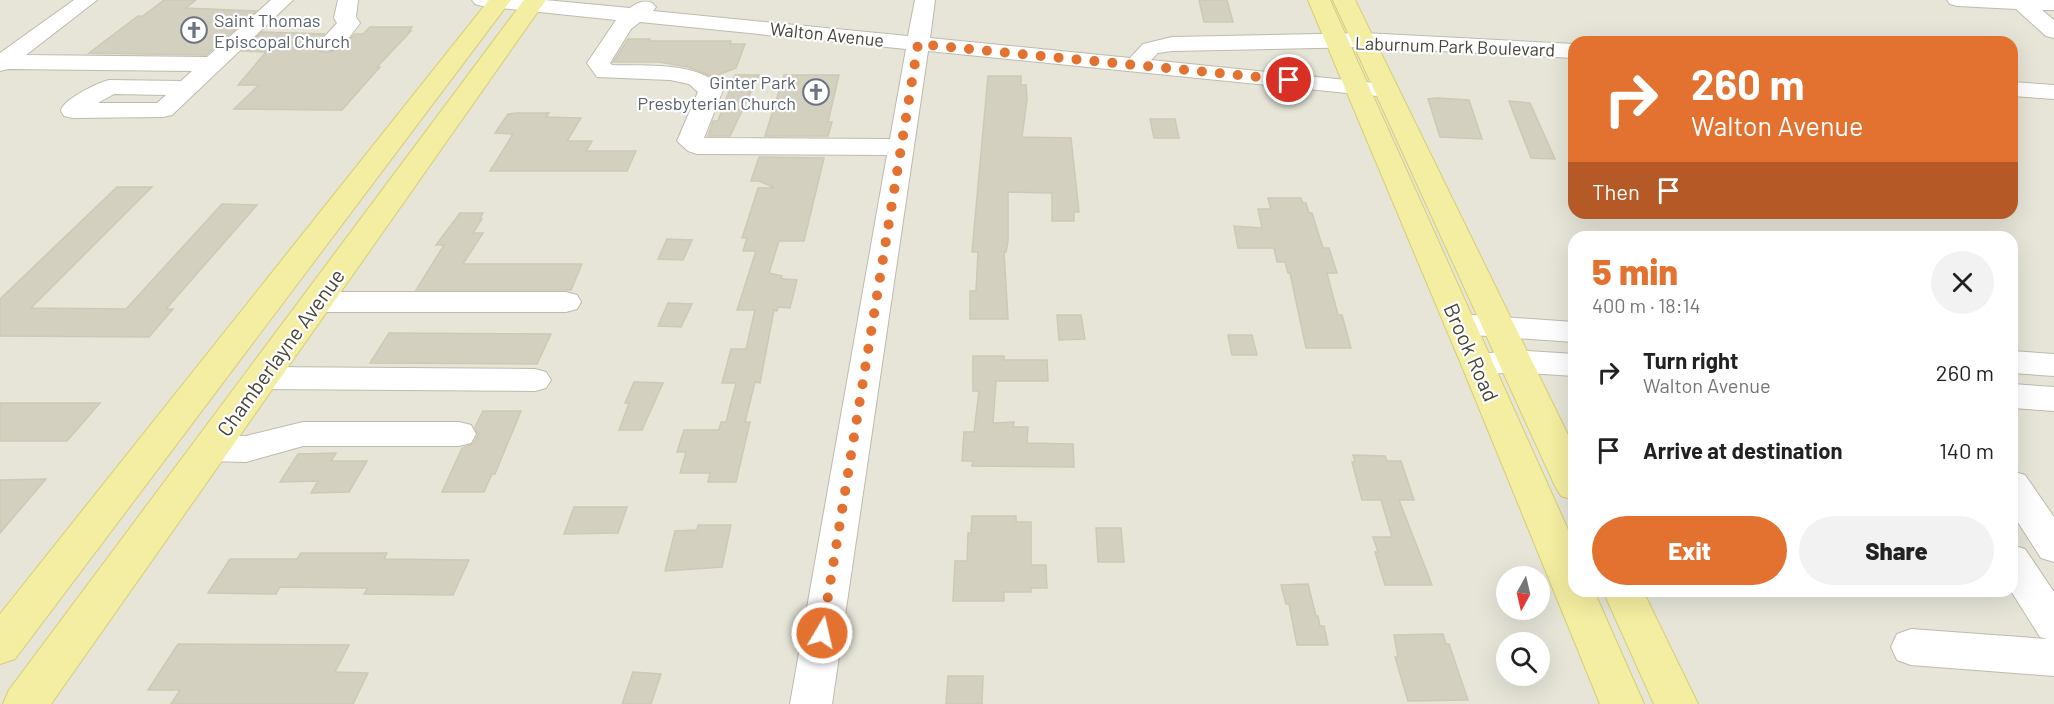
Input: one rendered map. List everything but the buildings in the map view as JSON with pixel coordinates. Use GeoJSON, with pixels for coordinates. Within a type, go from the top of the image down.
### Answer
{"type":"FeatureCollection","features":[{"type":"Feature","properties":{"kind":"main road","name":"Brook Road"},"geometry":{"type":"LineString","coordinates":[[1319,0],[1387,90],[1498,327],[1496,363],[1568,558]]}},
{"type":"Feature","properties":{"kind":"main road","name":"Brook Road"},"geometry":{"type":"LineString","coordinates":[[1344,0],[1354,49],[1357,87],[1459,324],[1496,363],[1568,477]]}},
{"type":"Feature","properties":{"kind":"main road","name":"Chamberlayne Avenue"},"geometry":{"type":"LineString","coordinates":[[24,704],[316,302],[509,1]]}},
{"type":"Feature","properties":{"kind":"main road","name":"Chamberlayne Avenue"},"geometry":{"type":"LineString","coordinates":[[0,646],[509,1]]}},
{"type":"Feature","properties":{"kind":"main road","name":"Brook Road"},"geometry":{"type":"LineString","coordinates":[[1582,597],[1622,704]]}},
{"type":"Feature","properties":{"kind":"main road"},"geometry":{"type":"LineString","coordinates":[[1626,597],[1676,704]]}},
{"type":"Feature","properties":{"kind":"street"},"geometry":{"type":"LineString","coordinates":[[1,63],[87,0]]}},
{"type":"Feature","properties":{"kind":"street"},"geometry":{"type":"LineString","coordinates":[[189,88],[282,0]]}},
{"type":"Feature","properties":{"kind":"street"},"geometry":{"type":"LineString","coordinates":[[328,45],[350,23],[345,18],[348,0]]}},
{"type":"Feature","properties":{"kind":"street"},"geometry":{"type":"LineString","coordinates":[[811,704],[925,0]]}},
{"type":"Feature","properties":{"kind":"street"},"geometry":{"type":"LineString","coordinates":[[1957,0],[2054,4]]}},
{"type":"Feature","properties":{"kind":"street","name":"Walton Avenue"},"geometry":{"type":"LineString","coordinates":[[509,1],[644,8],[918,44],[1387,90]]}},
{"type":"Feature","properties":{"kind":"street"},"geometry":{"type":"LineString","coordinates":[[2020,1],[2054,31]]}},
{"type":"Feature","properties":{"kind":"street"},"geometry":{"type":"LineString","coordinates":[[644,8],[623,25],[598,63],[605,72],[598,89],[700,84],[690,141],[698,146],[901,147]]}},
{"type":"Feature","properties":{"kind":"street"},"geometry":{"type":"LineString","coordinates":[[1138,65],[1141,53],[1172,44],[1354,49]]}},
{"type":"Feature","properties":{"kind":"street","name":"Laburnum Park Boulevard"},"geometry":{"type":"LineString","coordinates":[[1354,49],[1568,51]]}},
{"type":"Feature","properties":{"kind":"street","name":"Laburnum Park Boulevard"},"geometry":{"type":"LineString","coordinates":[[1354,49],[1568,67]]}},
{"type":"Feature","properties":{"kind":"street"},"geometry":{"type":"LineString","coordinates":[[1,63],[214,63]]}},
{"type":"Feature","properties":{"kind":"street"},"geometry":{"type":"LineString","coordinates":[[2018,72],[2054,74]]}},
{"type":"Feature","properties":{"kind":"street"},"geometry":{"type":"LineString","coordinates":[[2018,90],[2054,92]]}},
{"type":"Feature","properties":{"kind":"street"},"geometry":{"type":"LineString","coordinates":[[316,302],[566,302]]}},
{"type":"Feature","properties":{"kind":"street"},"geometry":{"type":"LineString","coordinates":[[1459,324],[1568,332]]}},
{"type":"Feature","properties":{"kind":"street"},"geometry":{"type":"LineString","coordinates":[[2018,362],[2054,365]]}},
{"type":"Feature","properties":{"kind":"street"},"geometry":{"type":"LineString","coordinates":[[1496,363],[1568,366]]}},
{"type":"Feature","properties":{"kind":"street"},"geometry":{"type":"LineString","coordinates":[[261,378],[535,380]]}},
{"type":"Feature","properties":{"kind":"street"},"geometry":{"type":"LineString","coordinates":[[2018,396],[2054,399]]}},
{"type":"Feature","properties":{"kind":"street"},"geometry":{"type":"LineString","coordinates":[[211,448],[246,448],[303,434],[459,435]]}},
{"type":"Feature","properties":{"kind":"street"},"geometry":{"type":"LineString","coordinates":[[2018,494],[2054,546]]}},
{"type":"Feature","properties":{"kind":"street"},"geometry":{"type":"LineString","coordinates":[[2018,569],[2054,626]]}},
{"type":"Feature","properties":{"kind":"street"},"geometry":{"type":"LineString","coordinates":[[1911,647],[2054,658]]}},
{"type":"Feature","properties":{"kind":"shaded area"},"geometry":{"type":"Polygon","coordinates":[[[0,0],[2054,0],[2054,704],[0,704],[0,0]]]}},
{"type":"Feature","properties":{"kind":"place","name":"Saint Thomas Episcopal Church"},"geometry":{"type":"Point","coordinates":[194,30]}},
{"type":"Feature","properties":{"kind":"place","name":"Ginter Park Presbyterian Church"},"geometry":{"type":"Point","coordinates":[816,92]}},
{"type":"Feature","properties":{"kind":"route"},"geometry":{"type":"LineString","coordinates":[[822,633],[918,44],[1289,80]]}}]}
